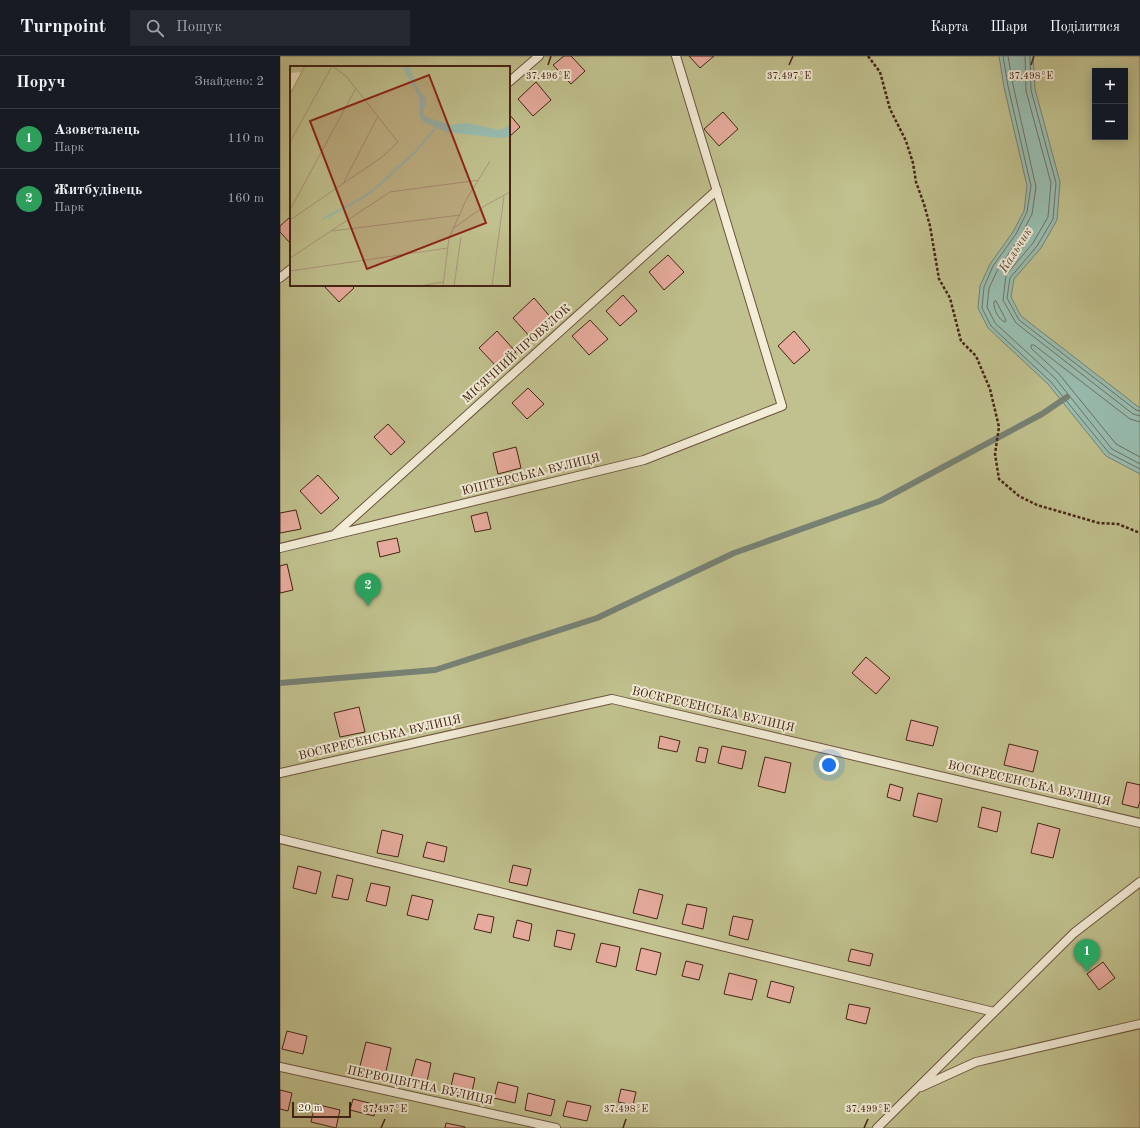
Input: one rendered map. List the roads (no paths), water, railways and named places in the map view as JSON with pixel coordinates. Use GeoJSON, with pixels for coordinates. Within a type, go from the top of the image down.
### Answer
{"type":"FeatureCollection","features":[{"type":"Feature","properties":{"kind":"lane"},"geometry":{"type":"LineString","coordinates":[[510,81],[539,56]]}},
{"type":"Feature","properties":{"kind":"lane"},"geometry":{"type":"LineString","coordinates":[[676,56],[717,190]]}},
{"type":"Feature","properties":{"kind":"lane","name":"ЮПІТЕРСЬКА ВУЛИЦЯ"},"geometry":{"type":"LineString","coordinates":[[280,548],[644,460],[782,406],[717,190]]}},
{"type":"Feature","properties":{"kind":"lane","name":"МІСЯЧНИЙ ПРОВУЛОК"},"geometry":{"type":"LineString","coordinates":[[333,535],[717,190]]}},
{"type":"Feature","properties":{"kind":"lane"},"geometry":{"type":"LineString","coordinates":[[280,278],[290,270]]}},
{"type":"Feature","properties":{"kind":"lane","name":"ВОСКРЕСЕНСЬКА ВУЛИЦЯ"},"geometry":{"type":"LineString","coordinates":[[280,773],[612,699],[1140,822]]}},
{"type":"Feature","properties":{"kind":"lane"},"geometry":{"type":"LineString","coordinates":[[280,839],[994,1012]]}},
{"type":"Feature","properties":{"kind":"lane"},"geometry":{"type":"LineString","coordinates":[[877,1128],[1074,933],[1140,882]]}},
{"type":"Feature","properties":{"kind":"lane"},"geometry":{"type":"LineString","coordinates":[[917,1089],[976,1062],[1140,1024]]}},
{"type":"Feature","properties":{"kind":"lane","name":"ПЕРВОЦВІТНА ВУЛИЦЯ"},"geometry":{"type":"LineString","coordinates":[[280,1067],[556,1128]]}},
{"type":"Feature","properties":{"kind":"water","name":"Кальчик"},"geometry":{"type":"Polygon","coordinates":[[[999,56],[1033,56],[1035,89],[1060,182],[1057,220],[1041,248],[1014,279],[1011,297],[1021,316],[1140,408],[1140,474],[1106,456],[1048,384],[988,328],[978,308],[980,286],[990,264],[1013,232],[1024,211],[1027,186],[1004,87],[999,56]]]}},
{"type":"Feature","properties":{"kind":"waterway"},"geometry":{"type":"LineString","coordinates":[[280,683],[435,670],[597,618],[734,553],[880,501],[1042,414],[1067,397]]}},
{"type":"Feature","properties":{"kind":"place","name":"Житбудівець"},"geometry":{"type":"Point","coordinates":[368,606]}},
{"type":"Feature","properties":{"kind":"place","name":"Азовсталець"},"geometry":{"type":"Point","coordinates":[1087,972]}}]}
